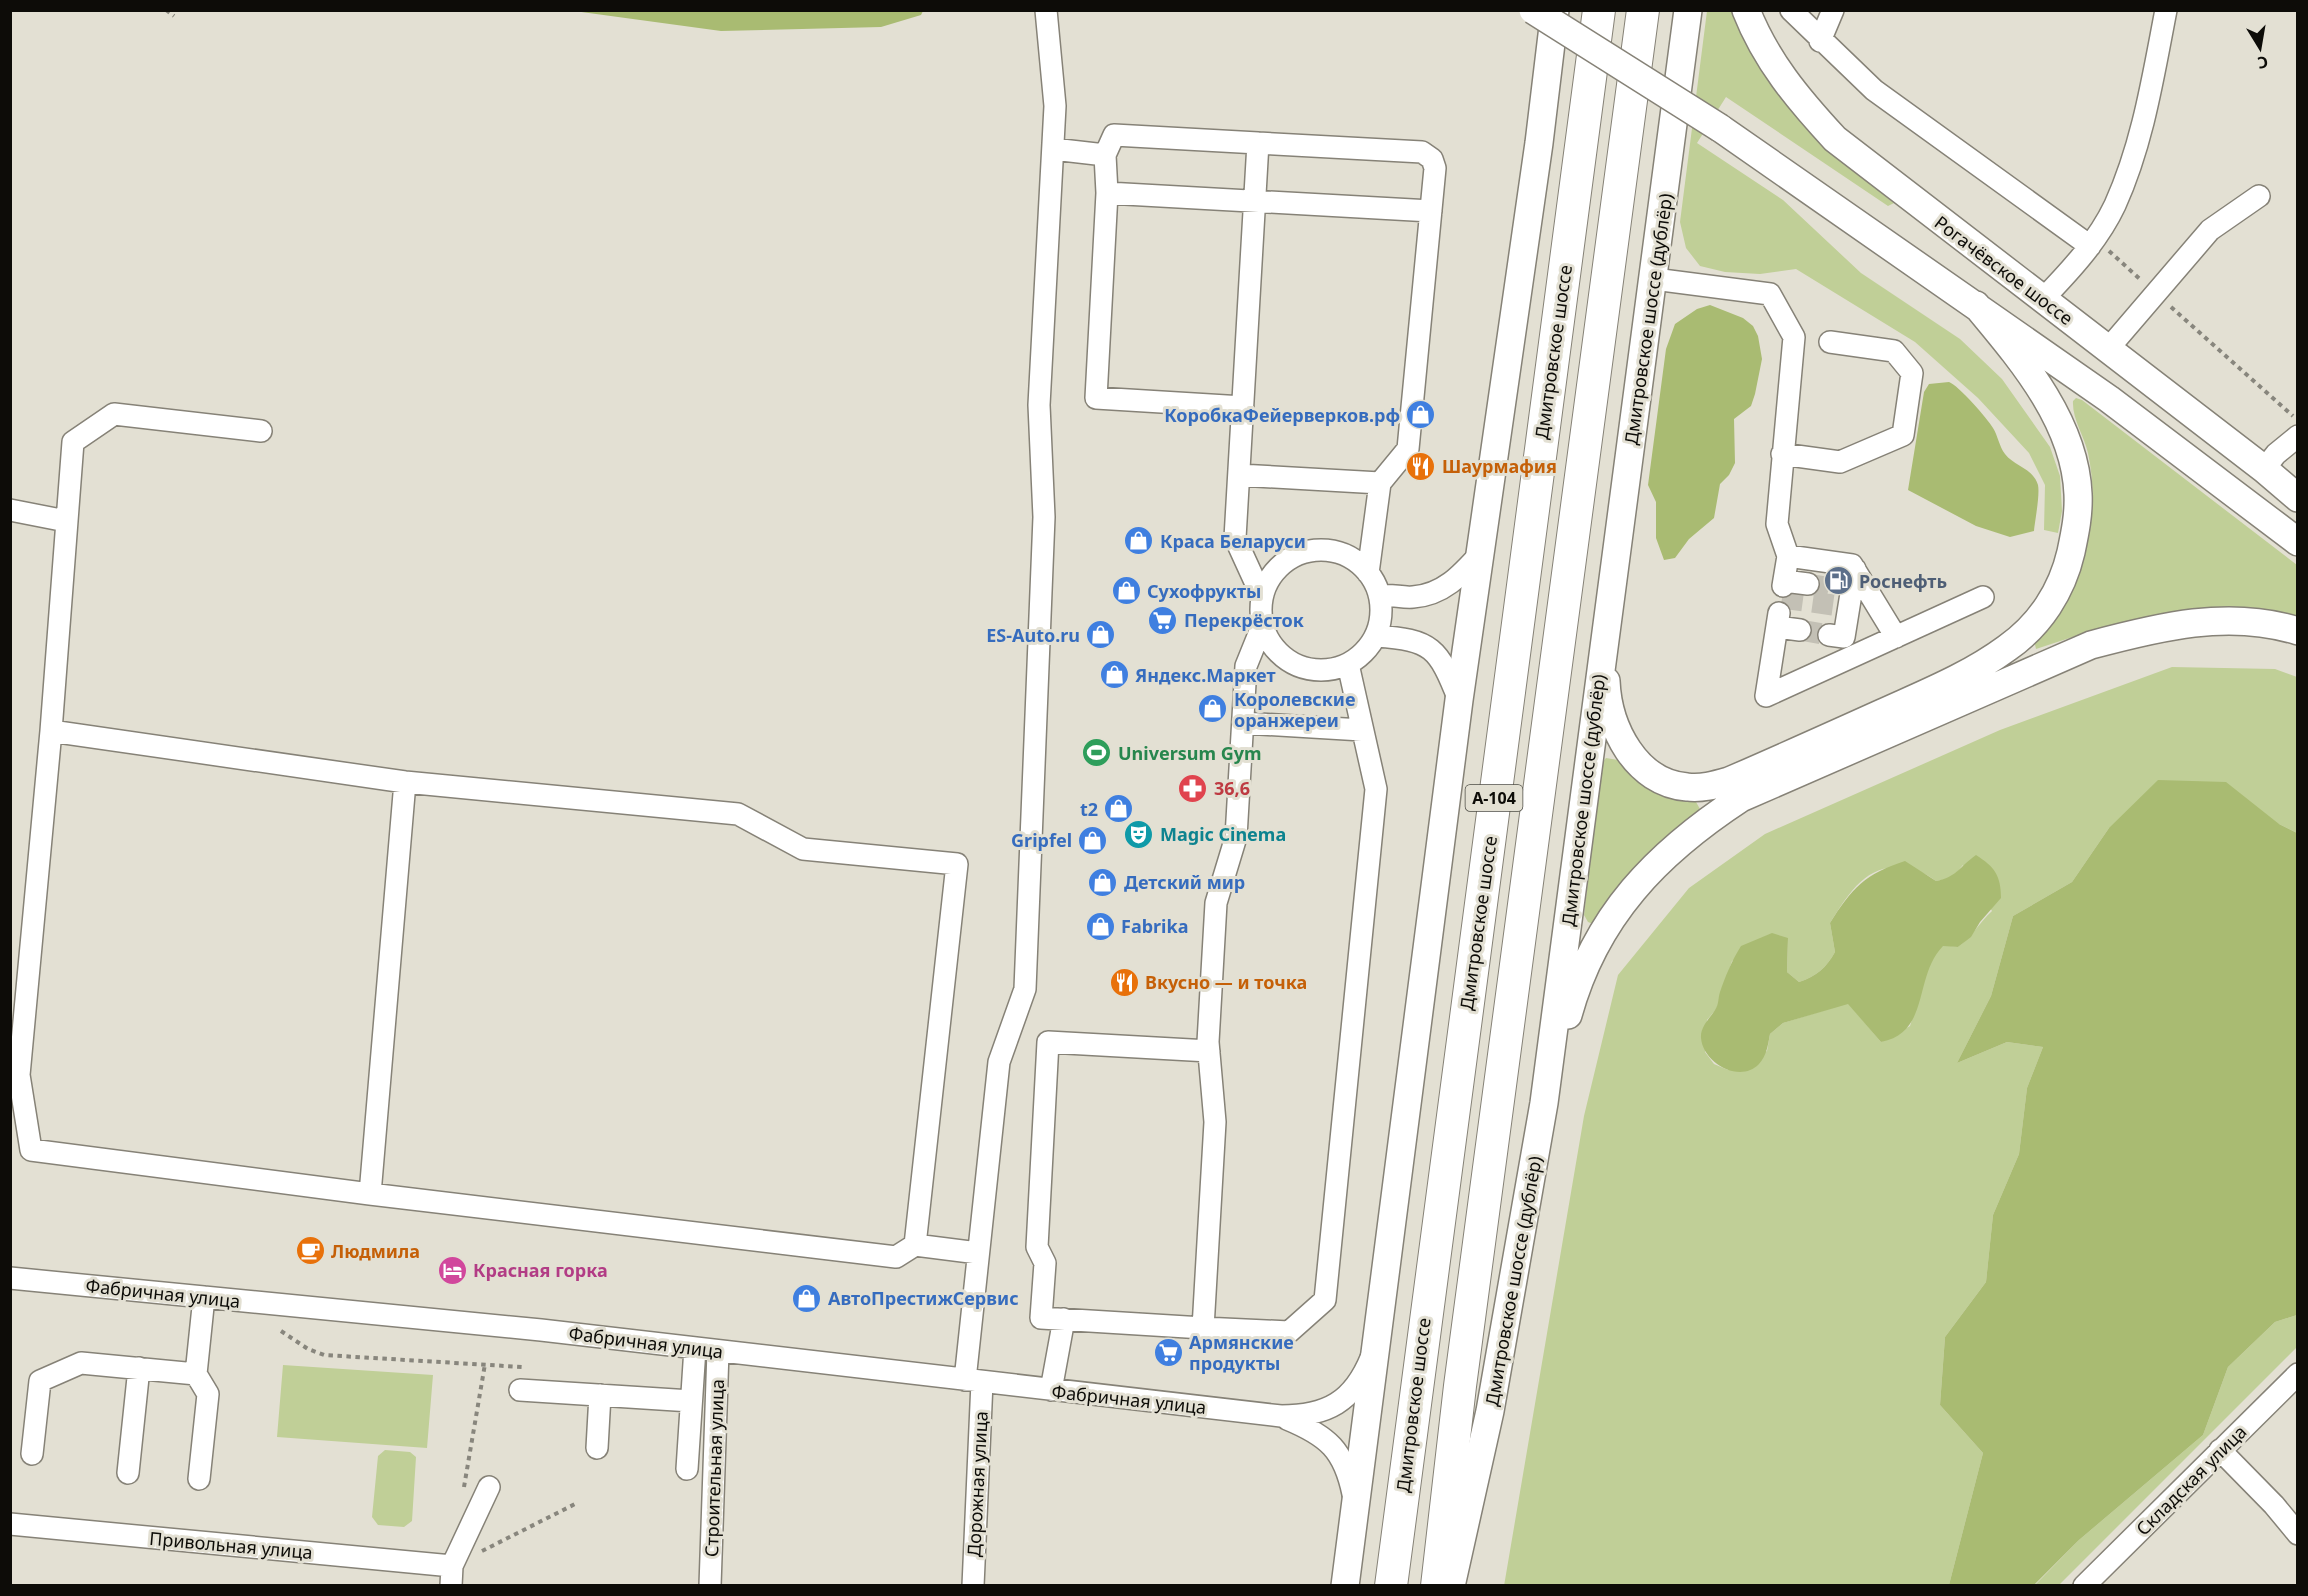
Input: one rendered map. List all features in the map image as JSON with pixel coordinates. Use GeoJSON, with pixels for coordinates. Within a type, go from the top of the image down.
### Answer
{"type":"FeatureCollection","features":[{"type":"Feature","properties":{"kind":"highway","name":"Дмитровское шоссе"},"geometry":{"type":"LineString","coordinates":[[1391,1586],[1599,10]]}},
{"type":"Feature","properties":{"kind":"highway","name":"А-104"},"geometry":{"type":"LineString","coordinates":[[1437,1586],[1463,1363],[1643,10]]}},
{"type":"Feature","properties":{"kind":"main road"},"geometry":{"type":"LineString","coordinates":[[1533,10],[1720,128],[1976,305],[2109,399],[2298,542]]}},
{"type":"Feature","properties":{"kind":"main road"},"geometry":{"type":"LineString","coordinates":[[1345,1586],[1373,1352],[1459,700],[1539,143],[1555,10]]}},
{"type":"Feature","properties":{"kind":"main road","name":"Дмитровское шоссе (дублёр)"},"geometry":{"type":"LineString","coordinates":[[1451,1586],[1490,1411],[1544,1103],[1688,10]]}},
{"type":"Feature","properties":{"kind":"main road","name":"Рогачёвское шоссе"},"geometry":{"type":"LineString","coordinates":[[1746,10],[1756,37],[1790,90],[1835,139],[2264,469],[2298,498]]}},
{"type":"Feature","properties":{"kind":"main road"},"geometry":{"type":"LineString","coordinates":[[1604,642],[1606,688],[1622,741],[1634,761],[1653,775],[1662,781],[1687,788],[1729,782],[1965,676],[2016,640],[2038,621],[2065,578],[2077,525],[2078,492],[2070,451],[2053,413],[2027,366],[1976,305]]}},
{"type":"Feature","properties":{"kind":"main road"},"geometry":{"type":"LineString","coordinates":[[1544,1103],[1572,1001],[1586,961],[1625,897],[1652,867],[1708,819],[1741,798],[2091,645],[2152,629],[2199,621],[2246,622],[2298,631]]}},
{"type":"Feature","properties":{"kind":"street","name":"Дорожная улица"},"geometry":{"type":"LineString","coordinates":[[973,1586],[974,1381],[978,1253],[999,1062],[1025,988],[1044,516],[1039,405],[1055,106],[1046,10]]}},
{"type":"Feature","properties":{"kind":"street"},"geometry":{"type":"LineString","coordinates":[[1791,10],[1820,41],[1874,90],[2092,242]]}},
{"type":"Feature","properties":{"kind":"street"},"geometry":{"type":"LineString","coordinates":[[1820,41],[1833,10]]}},
{"type":"Feature","properties":{"kind":"street"},"geometry":{"type":"LineString","coordinates":[[2043,299],[2079,262],[2114,206],[2143,129],[2166,10]]}},
{"type":"Feature","properties":{"kind":"street"},"geometry":{"type":"LineString","coordinates":[[1243,407],[1096,398],[1107,192],[1105,154],[1114,135],[1422,152],[1432,159],[1435,168],[1408,449],[1380,483],[1368,573]]}},
{"type":"Feature","properties":{"kind":"street"},"geometry":{"type":"LineString","coordinates":[[1258,143],[1235,538],[1262,597],[1263,624],[1274,648],[1295,664],[1321,671],[1348,664],[1359,657],[1376,636],[1382,610],[1380,596],[1368,573],[1347,556],[1321,550],[1295,556],[1279,568],[1267,584],[1262,597]]}},
{"type":"Feature","properties":{"kind":"street"},"geometry":{"type":"LineString","coordinates":[[1053,149],[1105,154]]}},
{"type":"Feature","properties":{"kind":"street"},"geometry":{"type":"LineString","coordinates":[[1107,192],[1431,211]]}},
{"type":"Feature","properties":{"kind":"street"},"geometry":{"type":"LineString","coordinates":[[2108,349],[2210,230],[2259,196]]}},
{"type":"Feature","properties":{"kind":"street"},"geometry":{"type":"LineString","coordinates":[[1654,279],[1770,294],[1794,337],[1777,524],[1788,556],[1784,584],[1808,584]]}},
{"type":"Feature","properties":{"kind":"street"},"geometry":{"type":"LineString","coordinates":[[1782,454],[1840,462],[1903,435],[1912,373],[1894,351],[1830,342]]}},
{"type":"Feature","properties":{"kind":"street"},"geometry":{"type":"LineString","coordinates":[[261,430],[114,414],[73,442],[51,731],[19,1075],[31,1150],[370,1194],[896,1257],[915,1245],[978,1253]]}},
{"type":"Feature","properties":{"kind":"street"},"geometry":{"type":"LineString","coordinates":[[2264,469],[2276,454],[2298,436]]}},
{"type":"Feature","properties":{"kind":"street"},"geometry":{"type":"LineString","coordinates":[[1239,475],[1380,483]]}},
{"type":"Feature","properties":{"kind":"street"},"geometry":{"type":"LineString","coordinates":[[10,510],[66,521]]}},
{"type":"Feature","properties":{"kind":"street"},"geometry":{"type":"LineString","coordinates":[[1380,596],[1389,594],[1413,597],[1437,591],[1455,581],[1480,554]]}},
{"type":"Feature","properties":{"kind":"street"},"geometry":{"type":"LineString","coordinates":[[1788,556],[1852,565],[1896,636]]}},
{"type":"Feature","properties":{"kind":"street"},"geometry":{"type":"LineString","coordinates":[[1829,635],[1844,637],[1842,598],[1855,569]]}},
{"type":"Feature","properties":{"kind":"street"},"geometry":{"type":"LineString","coordinates":[[1800,630],[1778,620],[1766,696],[1983,597]]}},
{"type":"Feature","properties":{"kind":"street"},"geometry":{"type":"LineString","coordinates":[[1203,1328],[1215,1122],[1209,1052],[1216,903],[1236,837],[1246,666],[1263,624]]}},
{"type":"Feature","properties":{"kind":"street"},"geometry":{"type":"LineString","coordinates":[[1376,636],[1412,639],[1431,649],[1446,668],[1459,700]]}},
{"type":"Feature","properties":{"kind":"street"},"geometry":{"type":"LineString","coordinates":[[1209,1052],[1048,1042],[1037,1247],[1045,1263],[1041,1318],[1288,1332],[1325,1300],[1376,789],[1348,664]]}},
{"type":"Feature","properties":{"kind":"street"},"geometry":{"type":"LineString","coordinates":[[1243,723],[1362,730]]}},
{"type":"Feature","properties":{"kind":"street"},"geometry":{"type":"LineString","coordinates":[[51,731],[405,782],[738,814],[803,849],[957,864],[915,1245]]}},
{"type":"Feature","properties":{"kind":"street"},"geometry":{"type":"LineString","coordinates":[[370,1194],[405,782]]}},
{"type":"Feature","properties":{"kind":"street","name":"Фабричная улица"},"geometry":{"type":"LineString","coordinates":[[10,1278],[541,1330],[1281,1416],[1308,1416],[1329,1409],[1345,1397],[1363,1378],[1373,1352]]}},
{"type":"Feature","properties":{"kind":"street"},"geometry":{"type":"LineString","coordinates":[[199,1479],[208,1394],[196,1374],[204,1297]]}},
{"type":"Feature","properties":{"kind":"street"},"geometry":{"type":"LineString","coordinates":[[1051,1390],[1064,1319]]}},
{"type":"Feature","properties":{"kind":"street"},"geometry":{"type":"LineString","coordinates":[[687,1469],[695,1348]]}},
{"type":"Feature","properties":{"kind":"street","name":"Строительная улица"},"geometry":{"type":"LineString","coordinates":[[711,1586],[718,1351]]}},
{"type":"Feature","properties":{"kind":"street"},"geometry":{"type":"LineString","coordinates":[[32,1454],[40,1381],[81,1362],[196,1374]]}},
{"type":"Feature","properties":{"kind":"street"},"geometry":{"type":"LineString","coordinates":[[128,1473],[139,1368]]}},
{"type":"Feature","properties":{"kind":"street","name":"Складская улица"},"geometry":{"type":"LineString","coordinates":[[2084,1586],[2298,1374]]}},
{"type":"Feature","properties":{"kind":"street"},"geometry":{"type":"LineString","coordinates":[[520,1390],[691,1401]]}},
{"type":"Feature","properties":{"kind":"street"},"geometry":{"type":"LineString","coordinates":[[597,1448],[600,1395]]}},
{"type":"Feature","properties":{"kind":"street","name":"Фабричная улица"},"geometry":{"type":"LineString","coordinates":[[1281,1416],[1308,1427],[1333,1446],[1348,1471],[1355,1502]]}},
{"type":"Feature","properties":{"kind":"street"},"geometry":{"type":"LineString","coordinates":[[2220,1450],[2274,1504],[2298,1534]]}},
{"type":"Feature","properties":{"kind":"street"},"geometry":{"type":"LineString","coordinates":[[451,1576],[489,1487]]}},
{"type":"Feature","properties":{"kind":"street","name":"Привольная улица"},"geometry":{"type":"LineString","coordinates":[[10,1524],[451,1576]]}},
{"type":"Feature","properties":{"kind":"path"},"geometry":{"type":"LineString","coordinates":[[166,10],[174,16]]}},
{"type":"Feature","properties":{"kind":"path"},"geometry":{"type":"LineString","coordinates":[[2092,242],[2156,293],[2298,420]]}},
{"type":"Feature","properties":{"kind":"path"},"geometry":{"type":"LineString","coordinates":[[280,1330],[308,1349],[324,1355],[531,1368]]}},
{"type":"Feature","properties":{"kind":"path"},"geometry":{"type":"LineString","coordinates":[[464,1488],[485,1364]]}},
{"type":"Feature","properties":{"kind":"path"},"geometry":{"type":"LineString","coordinates":[[451,1576],[578,1503]]}},
{"type":"Feature","properties":{"kind":"green space"},"geometry":{"type":"Polygon","coordinates":[[[574,11],[923,11],[921,15],[881,27],[721,31],[574,11]]]}},
{"type":"Feature","properties":{"kind":"green space"},"geometry":{"type":"Polygon","coordinates":[[[1707,11],[1733,11],[1748,43],[1781,96],[1842,160],[1894,203],[1888,206],[1726,97],[1697,143],[1783,200],[1861,273],[1960,339],[2002,379],[2050,447],[2060,476],[2062,511],[2058,533],[2044,530],[2045,485],[2029,453],[1978,398],[1915,342],[1796,269],[1760,274],[1725,272],[1700,266],[1686,248],[1680,222],[1707,11]]]}},
{"type":"Feature","properties":{"kind":"green space"},"geometry":{"type":"Polygon","coordinates":[[[1710,305],[1743,318],[1753,326],[1758,336],[1762,359],[1751,406],[1734,419],[1735,463],[1729,475],[1720,484],[1714,518],[1689,539],[1675,558],[1664,560],[1656,538],[1656,502],[1648,485],[1666,349],[1675,324],[1697,309],[1710,305]]]}},
{"type":"Feature","properties":{"kind":"green space"},"geometry":{"type":"Polygon","coordinates":[[[1949,382],[1966,396],[1985,417],[1995,431],[2005,454],[2036,479],[2038,495],[2034,531],[2010,537],[1976,526],[1908,490],[1924,392],[1929,384],[1949,382]]]}},
{"type":"Feature","properties":{"kind":"green space"},"geometry":{"type":"Polygon","coordinates":[[[2076,398],[2082,400],[2297,565],[2297,618],[2195,609],[2103,627],[2036,649],[2034,640],[2064,599],[2076,577],[2090,530],[2092,480],[2088,453],[2074,414],[2073,401],[2076,398]]]}},
{"type":"Feature","properties":{"kind":"green space"},"geometry":{"type":"Polygon","coordinates":[[[2172,667],[2275,669],[2297,677],[2297,833],[2279,824],[2109,828],[2072,882],[2013,916],[1991,996],[1957,1063],[2007,1042],[2043,1047],[2027,1088],[2019,1154],[1993,1215],[1986,1282],[1945,1337],[1940,1405],[1983,1453],[1949,1585],[1504,1586],[1584,1116],[1618,975],[1689,888],[1765,834],[2000,730],[2172,667]],[[1963,865],[1952,878],[1936,881],[1924,873],[1902,868],[1878,871],[1868,876],[1851,892],[1830,923],[1835,952],[1828,963],[1816,974],[1799,982],[1787,972],[1788,938],[1732,961],[1717,1008],[1707,1020],[1705,1052],[1714,1064],[1728,1070],[1767,1051],[1770,1034],[1783,1023],[1848,1003],[1881,1042],[1910,1026],[1931,958],[1943,945],[1958,947],[1992,911],[1963,865]]]}},
{"type":"Feature","properties":{"kind":"green space"},"geometry":{"type":"Polygon","coordinates":[[[1606,758],[1618,760],[1638,779],[1689,797],[1700,809],[1593,924],[1588,922],[1584,915],[1602,763],[1606,758]]]}},
{"type":"Feature","properties":{"kind":"green space"},"geometry":{"type":"Polygon","coordinates":[[[2158,780],[2226,782],[2279,824],[2297,833],[2297,1315],[2275,1322],[2228,1367],[2203,1435],[2079,1540],[2034,1585],[1949,1585],[1983,1453],[1940,1405],[1945,1337],[1986,1282],[1993,1215],[2019,1154],[2027,1088],[2043,1047],[2007,1042],[1957,1063],[1991,996],[2013,916],[2072,882],[2109,828],[2158,780]]]}},
{"type":"Feature","properties":{"kind":"green space"},"geometry":{"type":"Polygon","coordinates":[[[1976,855],[1996,873],[2001,898],[1980,922],[1971,937],[1958,947],[1943,946],[1928,973],[1915,1015],[1908,1027],[1897,1036],[1881,1042],[1848,1004],[1783,1023],[1770,1034],[1764,1057],[1751,1070],[1742,1072],[1724,1068],[1708,1055],[1703,1047],[1702,1030],[1716,1008],[1726,975],[1741,946],[1772,933],[1788,938],[1787,972],[1799,982],[1805,980],[1820,971],[1832,958],[1835,952],[1830,923],[1845,900],[1869,877],[1905,861],[1936,881],[1953,874],[1976,855]]]}},
{"type":"Feature","properties":{"kind":"green space"},"geometry":{"type":"Polygon","coordinates":[[[2297,1315],[2297,1347],[2059,1585],[2034,1586],[2079,1540],[2203,1435],[2228,1367],[2275,1322],[2297,1315]]]}},
{"type":"Feature","properties":{"kind":"green space"},"geometry":{"type":"Polygon","coordinates":[[[283,1365],[433,1375],[427,1448],[277,1437],[283,1365]]]}},
{"type":"Feature","properties":{"kind":"green space"},"geometry":{"type":"Polygon","coordinates":[[[385,1450],[410,1452],[416,1457],[412,1521],[404,1527],[378,1525],[372,1517],[378,1456],[385,1450]]]}},
{"type":"Feature","properties":{"kind":"tunnel"},"geometry":{"type":"LineString","coordinates":[[1808,584],[1836,589]]}},
{"type":"Feature","properties":{"kind":"tunnel"},"geometry":{"type":"LineString","coordinates":[[1782,598],[1833,605]]}},
{"type":"Feature","properties":{"kind":"tunnel"},"geometry":{"type":"LineString","coordinates":[[1800,630],[1829,635]]}},
{"type":"Feature","properties":{"kind":"place","name":"КоробкаФейерверков.рф"},"geometry":{"type":"Point","coordinates":[1421,415]}},
{"type":"Feature","properties":{"kind":"place","name":"Шаурмафия"},"geometry":{"type":"Point","coordinates":[1421,466]}},
{"type":"Feature","properties":{"kind":"place","name":"Краса Беларуси"},"geometry":{"type":"Point","coordinates":[1139,541]}},
{"type":"Feature","properties":{"kind":"place","name":"Роснефть"},"geometry":{"type":"Point","coordinates":[1838,581]}},
{"type":"Feature","properties":{"kind":"place","name":"Сухофрукты"},"geometry":{"type":"Point","coordinates":[1126,591]}},
{"type":"Feature","properties":{"kind":"place","name":"Перекрёсток"},"geometry":{"type":"Point","coordinates":[1163,620]}},
{"type":"Feature","properties":{"kind":"place","name":"ES-Auto.ru"},"geometry":{"type":"Point","coordinates":[1101,635]}},
{"type":"Feature","properties":{"kind":"place","name":"Яндекс.Маркет"},"geometry":{"type":"Point","coordinates":[1114,675]}},
{"type":"Feature","properties":{"kind":"place","name":"Королевские оранжереи"},"geometry":{"type":"Point","coordinates":[1213,709]}},
{"type":"Feature","properties":{"kind":"place","name":"Universum Gym"},"geometry":{"type":"Point","coordinates":[1097,753]}},
{"type":"Feature","properties":{"kind":"place","name":"36,6"},"geometry":{"type":"Point","coordinates":[1193,788]}},
{"type":"Feature","properties":{"kind":"place","name":"t2"},"geometry":{"type":"Point","coordinates":[1119,809]}},
{"type":"Feature","properties":{"kind":"place","name":"Magic Cinema"},"geometry":{"type":"Point","coordinates":[1139,834]}},
{"type":"Feature","properties":{"kind":"place","name":"Gripfel"},"geometry":{"type":"Point","coordinates":[1093,840]}},
{"type":"Feature","properties":{"kind":"place","name":"Детский мир"},"geometry":{"type":"Point","coordinates":[1103,882]}},
{"type":"Feature","properties":{"kind":"place","name":"Fabrika"},"geometry":{"type":"Point","coordinates":[1100,926]}},
{"type":"Feature","properties":{"kind":"place","name":"Вкусно — и точка"},"geometry":{"type":"Point","coordinates":[1124,982]}},
{"type":"Feature","properties":{"kind":"place","name":"Людмила"},"geometry":{"type":"Point","coordinates":[310,1251]}},
{"type":"Feature","properties":{"kind":"place","name":"Красная горка"},"geometry":{"type":"Point","coordinates":[452,1270]}},
{"type":"Feature","properties":{"kind":"place","name":"АвтоПрестижСервис"},"geometry":{"type":"Point","coordinates":[807,1298]}},
{"type":"Feature","properties":{"kind":"place","name":"Армянские продукты"},"geometry":{"type":"Point","coordinates":[1168,1352]}}]}
